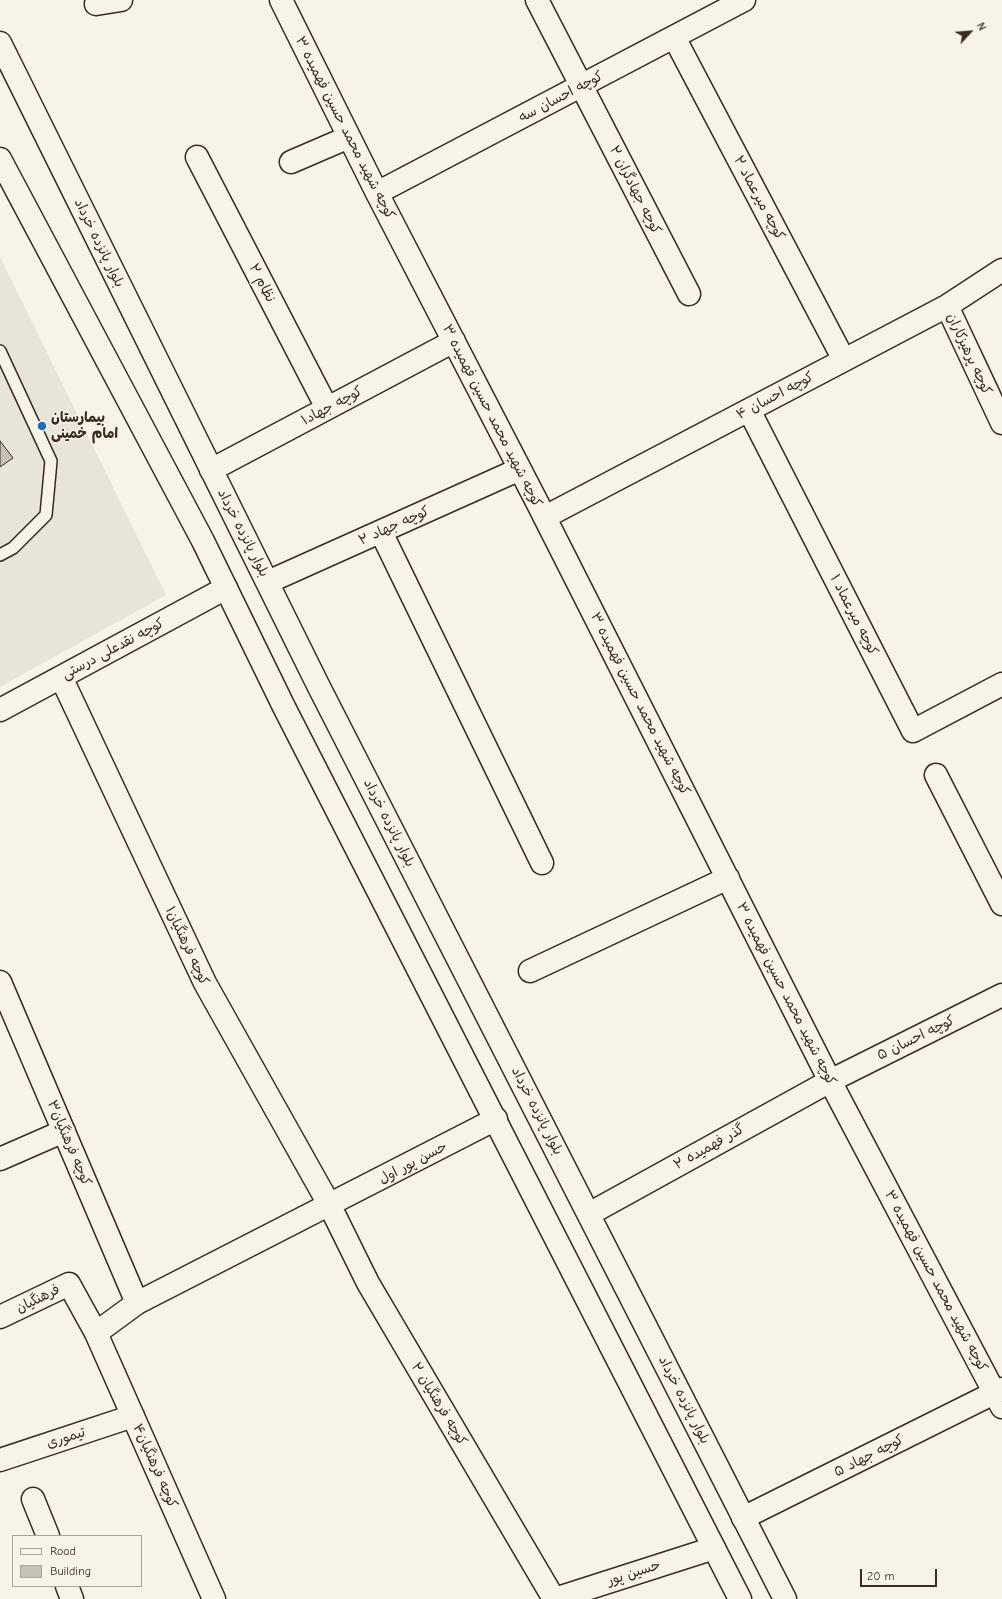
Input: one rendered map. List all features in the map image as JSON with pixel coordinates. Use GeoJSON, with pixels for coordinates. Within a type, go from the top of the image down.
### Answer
{"type":"FeatureCollection","features":[{"type":"Feature","properties":{"kind":"street"},"geometry":{"type":"LineString","coordinates":[[96,4],[121,0]]}},
{"type":"Feature","properties":{"kind":"street","name":"کوچه شهید محمد حسین فهمیده ۳"},"geometry":{"type":"LineString","coordinates":[[281,0],[377,193],[545,517],[830,1081],[1000,1396]]}},
{"type":"Feature","properties":{"kind":"street","name":"کوچه جهادگران ۲"},"geometry":{"type":"LineString","coordinates":[[538,0],[689,294]]}},
{"type":"Feature","properties":{"kind":"street","name":"کوچه احسان سه"},"geometry":{"type":"LineString","coordinates":[[377,193],[744,0]]}},
{"type":"Feature","properties":{"kind":"street","name":"کوچه میرعماد ۲"},"geometry":{"type":"LineString","coordinates":[[674,37],[844,360]]}},
{"type":"Feature","properties":{"kind":"street","name":"بلوار پانزده خرداد"},"geometry":{"type":"LineString","coordinates":[[0,43],[268,582],[322,694],[589,1214],[784,1599]]}},
{"type":"Feature","properties":{"kind":"street"},"geometry":{"type":"LineString","coordinates":[[291,162],[349,137]]}},
{"type":"Feature","properties":{"kind":"street","name":"نظام ۲"},"geometry":{"type":"LineString","coordinates":[[197,157],[327,408]]}},
{"type":"Feature","properties":{"kind":"street"},"geometry":{"type":"LineString","coordinates":[[0,159],[226,588],[288,714],[740,1599]]}},
{"type":"Feature","properties":{"kind":"street","name":"کوچه احسان ۴"},"geometry":{"type":"LineString","coordinates":[[545,517],[946,306],[1002,270]]}},
{"type":"Feature","properties":{"kind":"street","name":"کوچه پرهیزکاران"},"geometry":{"type":"LineString","coordinates":[[946,306],[1002,423]]}},
{"type":"Feature","properties":{"kind":"street","name":"کوچه جهاد۱"},"geometry":{"type":"LineString","coordinates":[[211,470],[454,341]]}},
{"type":"Feature","properties":{"kind":"street","name":"کوچه میرعماد ۱"},"geometry":{"type":"LineString","coordinates":[[749,410],[913,730],[1002,684]]}},
{"type":"Feature","properties":{"kind":"street","name":"کوچه جهاد ۲"},"geometry":{"type":"LineString","coordinates":[[268,582],[520,469]]}},
{"type":"Feature","properties":{"kind":"street"},"geometry":{"type":"LineString","coordinates":[[381,532],[542,863]]}},
{"type":"Feature","properties":{"kind":"street","name":"کوچه نقدعلی درستی"},"geometry":{"type":"LineString","coordinates":[[0,710],[226,588]]}},
{"type":"Feature","properties":{"kind":"street","name":"کوچه فرهنگیان۱"},"geometry":{"type":"LineString","coordinates":[[62,677],[205,983],[330,1206]]}},
{"type":"Feature","properties":{"kind":"street"},"geometry":{"type":"LineString","coordinates":[[936,775],[1002,904]]}},
{"type":"Feature","properties":{"kind":"street"},"geometry":{"type":"LineString","coordinates":[[530,971],[728,878]]}},
{"type":"Feature","properties":{"kind":"street","name":"کوچه فرهنگیان۳"},"geometry":{"type":"LineString","coordinates":[[0,982],[8,1023],[64,1131],[137,1303]]}},
{"type":"Feature","properties":{"kind":"street","name":"کوچه احسان ۵"},"geometry":{"type":"LineString","coordinates":[[830,1081],[1002,995]]}},
{"type":"Feature","properties":{"kind":"street","name":"گذر فهمیده ۲"},"geometry":{"type":"LineString","coordinates":[[589,1214],[830,1081]]}},
{"type":"Feature","properties":{"kind":"street","name":"حسن پور اول"},"geometry":{"type":"LineString","coordinates":[[96,1333],[137,1303],[330,1206],[496,1119]]}},
{"type":"Feature","properties":{"kind":"street"},"geometry":{"type":"LineString","coordinates":[[0,1159],[64,1131]]}},
{"type":"Feature","properties":{"kind":"street","name":"کوچه فرهنگیان ۲"},"geometry":{"type":"LineString","coordinates":[[330,1206],[368,1283],[555,1599]]}},
{"type":"Feature","properties":{"kind":"street","name":"فرهنگیان"},"geometry":{"type":"LineString","coordinates":[[0,1317],[69,1284],[96,1333]]}},
{"type":"Feature","properties":{"kind":"street","name":"کوچه فرهنگیان۴"},"geometry":{"type":"LineString","coordinates":[[96,1333],[214,1599]]}},
{"type":"Feature","properties":{"kind":"street","name":"کوچه جهاد ۵"},"geometry":{"type":"LineString","coordinates":[[744,1518],[1000,1396]]}},
{"type":"Feature","properties":{"kind":"street","name":"تیموری"},"geometry":{"type":"LineString","coordinates":[[0,1460],[133,1416]]}},
{"type":"Feature","properties":{"kind":"street"},"geometry":{"type":"LineString","coordinates":[[34,1499],[48,1535]]}},
{"type":"Feature","properties":{"kind":"street","name":"حسین پور"},"geometry":{"type":"LineString","coordinates":[[555,1599],[714,1548]]}},
{"type":"Feature","properties":{"kind":"street"},"geometry":{"type":"LineString","coordinates":[[67,1587],[72,1599]]}},
{"type":"Feature","properties":{"kind":"lane"},"geometry":{"type":"LineString","coordinates":[[0,351],[51,461],[46,515],[13,548],[0,555]]}},
{"type":"Feature","properties":{"kind":"shaded area","name":"بیمارستان امام خمینی"},"geometry":{"type":"Polygon","coordinates":[[[0,257],[166,595],[0,687],[0,257]]]}},
{"type":"Feature","properties":{"kind":"building"},"geometry":{"type":"Polygon","coordinates":[[[0,441],[13,458],[0,467],[0,441]]]}},
{"type":"Feature","properties":{"kind":"place","name":"بیمارستان امام خمینی"},"geometry":{"type":"Point","coordinates":[42,426]}}]}
